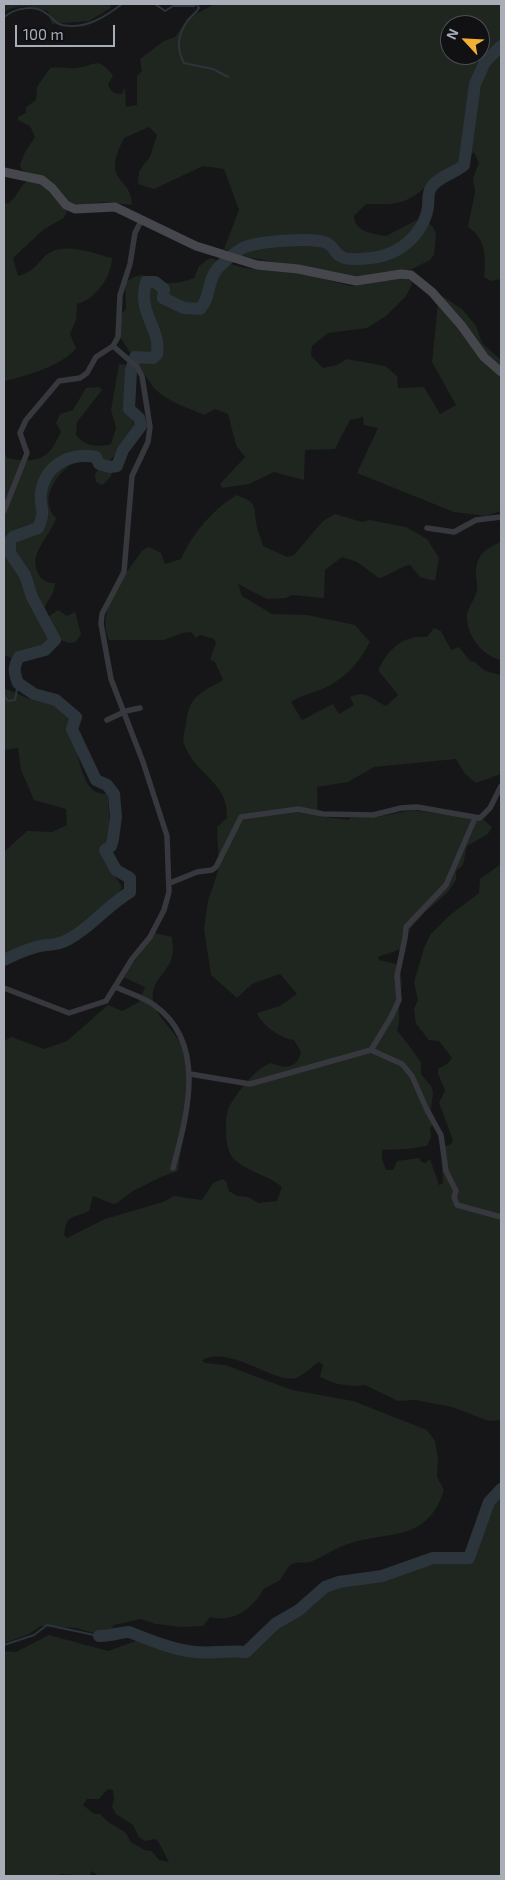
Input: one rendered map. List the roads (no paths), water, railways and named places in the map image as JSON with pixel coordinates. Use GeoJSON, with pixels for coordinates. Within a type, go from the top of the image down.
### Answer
{"type":"FeatureCollection","features":[{"type":"Feature","properties":{"kind":"street"},"geometry":{"type":"LineString","coordinates":[[4,172],[42,180],[52,188],[66,205],[75,209],[111,207],[142,219],[166,233],[210,251],[246,262],[266,267],[298,269],[356,281],[402,274],[411,276],[432,292],[461,325],[484,357],[501,372]]}},
{"type":"Feature","properties":{"kind":"street"},"geometry":{"type":"LineString","coordinates":[[4,511],[27,453],[20,433],[26,420],[59,381],[80,378],[87,373],[96,357],[113,346],[118,337],[120,295],[130,264],[135,233],[142,219]]}},
{"type":"Feature","properties":{"kind":"street"},"geometry":{"type":"LineString","coordinates":[[4,988],[69,1013],[106,1001],[132,959],[146,944],[167,901],[170,883],[167,836],[143,762],[111,679],[101,619],[124,572],[132,476],[149,435],[144,382],[137,368],[113,346]]}},
{"type":"Feature","properties":{"kind":"street"},"geometry":{"type":"LineString","coordinates":[[427,528],[449,532],[476,520],[501,517]]}},
{"type":"Feature","properties":{"kind":"street"},"geometry":{"type":"LineString","coordinates":[[107,720],[123,712],[140,708]]}},
{"type":"Feature","properties":{"kind":"street"},"geometry":{"type":"LineString","coordinates":[[170,883],[216,867],[241,817],[298,809],[323,814],[373,815],[400,808],[417,807],[442,810],[475,818],[484,817],[501,786]]}},
{"type":"Feature","properties":{"kind":"street"},"geometry":{"type":"LineString","coordinates":[[371,1050],[399,1000],[397,976],[406,938],[406,927],[446,886],[475,818]]}},
{"type":"Feature","properties":{"kind":"street"},"geometry":{"type":"LineString","coordinates":[[116,987],[154,1005],[172,1023],[183,1043],[190,1074],[183,1129],[172,1168]]}},
{"type":"Feature","properties":{"kind":"street"},"geometry":{"type":"LineString","coordinates":[[190,1074],[250,1084],[371,1050],[402,1064],[412,1076],[427,1110],[441,1134],[446,1171],[456,1191],[454,1197],[457,1205],[501,1217]]}},
{"type":"Feature","properties":{"kind":"waterway"},"geometry":{"type":"LineString","coordinates":[[4,17],[19,9],[31,8],[42,11],[59,24],[79,26],[102,18],[122,4]]}},
{"type":"Feature","properties":{"kind":"waterway"},"geometry":{"type":"LineString","coordinates":[[155,4],[165,11],[173,6],[194,6],[196,4]]}},
{"type":"Feature","properties":{"kind":"waterway"},"geometry":{"type":"LineString","coordinates":[[197,4],[199,8],[188,20],[180,36],[181,58],[184,63],[213,69],[228,77]]}},
{"type":"Feature","properties":{"kind":"waterway"},"geometry":{"type":"LineString","coordinates":[[4,960],[32,948],[60,943],[69,939],[130,892],[130,878],[116,870],[105,850],[111,846],[113,839],[116,817],[114,794],[107,785],[96,780],[72,729],[76,717],[56,700],[34,694],[18,683],[15,667],[19,657],[45,650],[55,640],[32,597],[25,575],[10,553],[10,541],[13,537],[38,528],[42,516],[41,493],[43,483],[53,468],[68,459],[86,456],[96,457],[99,464],[110,467],[117,466],[123,450],[141,426],[139,418],[129,409],[131,370],[135,357],[153,358],[157,354],[156,336],[144,303],[146,282],[155,282],[164,289],[163,298],[184,308],[200,309],[218,268],[235,253],[248,246],[284,241],[320,241],[329,244],[340,256],[350,259],[371,258],[384,255],[402,247],[409,242],[423,222],[428,207],[429,193],[433,184],[464,165],[475,84],[485,62],[501,46]]}},
{"type":"Feature","properties":{"kind":"waterway"},"geometry":{"type":"LineString","coordinates":[[4,696],[8,701],[15,700],[18,683]]}},
{"type":"Feature","properties":{"kind":"waterway"},"geometry":{"type":"LineString","coordinates":[[99,1636],[129,1632],[187,1651],[246,1652],[275,1624],[299,1610],[325,1587],[339,1582],[382,1576],[433,1558],[469,1558],[489,1502],[501,1489]]}},
{"type":"Feature","properties":{"kind":"waterway"},"geometry":{"type":"LineString","coordinates":[[4,1645],[34,1635],[47,1625],[99,1636]]}}]}
